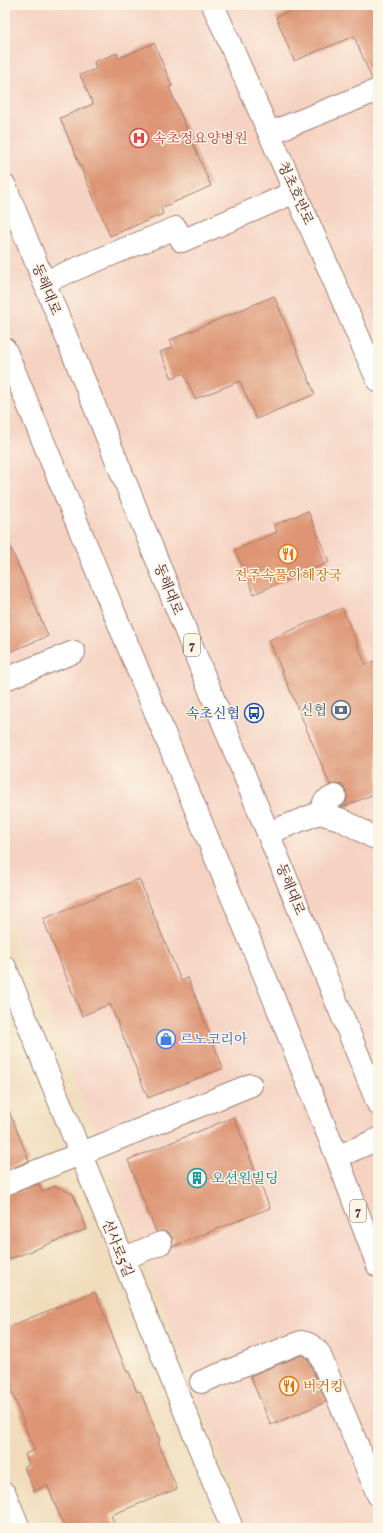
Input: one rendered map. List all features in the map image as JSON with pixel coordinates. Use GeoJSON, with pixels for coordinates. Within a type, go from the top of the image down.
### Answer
{"type":"FeatureCollection","features":[{"type":"Feature","properties":{"kind":"main road","name":"청초호반로"},"geometry":{"type":"LineString","coordinates":[[213,5],[378,381]]}},
{"type":"Feature","properties":{"kind":"main road"},"geometry":{"type":"LineString","coordinates":[[270,134],[378,90]]}},
{"type":"Feature","properties":{"kind":"main road","name":"동해대로"},"geometry":{"type":"LineString","coordinates":[[5,186],[378,1104]]}},
{"type":"Feature","properties":{"kind":"main road"},"geometry":{"type":"LineString","coordinates":[[44,282],[176,228],[182,240],[295,192]]}},
{"type":"Feature","properties":{"kind":"main road","name":"7"},"geometry":{"type":"LineString","coordinates":[[5,349],[265,977],[337,1157],[378,1266]]}},
{"type":"Feature","properties":{"kind":"main road"},"geometry":{"type":"LineString","coordinates":[[5,679],[74,652]]}},
{"type":"Feature","properties":{"kind":"main road"},"geometry":{"type":"LineString","coordinates":[[319,813],[325,801],[336,796]]}},
{"type":"Feature","properties":{"kind":"main road"},"geometry":{"type":"LineString","coordinates":[[268,833],[319,813],[340,819],[373,837]]}},
{"type":"Feature","properties":{"kind":"main road","name":"선사로5길"},"geometry":{"type":"LineString","coordinates":[[5,967],[232,1528]]}},
{"type":"Feature","properties":{"kind":"main road"},"geometry":{"type":"LineString","coordinates":[[5,1184],[251,1084]]}},
{"type":"Feature","properties":{"kind":"main road"},"geometry":{"type":"LineString","coordinates":[[337,1157],[378,1139]]}},
{"type":"Feature","properties":{"kind":"main road"},"geometry":{"type":"LineString","coordinates":[[122,1259],[161,1243]]}},
{"type":"Feature","properties":{"kind":"main road"},"geometry":{"type":"LineString","coordinates":[[201,1382],[300,1342],[315,1346],[320,1353],[378,1495]]}},
{"type":"Feature","properties":{"kind":"main road"},"geometry":{"type":"LineString","coordinates":[[5,1494],[19,1528]]}},
{"type":"Feature","properties":{"kind":"shaded area"},"geometry":{"type":"Polygon","coordinates":[[[5,5],[378,5],[378,1528],[250,1528],[48,1012],[5,908],[5,5]]]}},
{"type":"Feature","properties":{"kind":"building"},"geometry":{"type":"Polygon","coordinates":[[[305,5],[378,5],[378,78],[372,79],[354,36],[294,61],[276,17],[305,5]]]}},
{"type":"Feature","properties":{"kind":"building"},"geometry":{"type":"Polygon","coordinates":[[[154,43],[172,86],[169,87],[211,186],[161,208],[163,214],[110,236],[60,118],[93,104],[80,75],[96,69],[94,62],[117,53],[119,58],[154,43]]]}},
{"type":"Feature","properties":{"kind":"building"},"geometry":{"type":"Polygon","coordinates":[[[274,296],[315,394],[256,419],[240,381],[195,399],[184,373],[172,378],[160,352],[173,347],[170,340],[274,296]]]}},
{"type":"Feature","properties":{"kind":"building"},"geometry":{"type":"Polygon","coordinates":[[[308,511],[329,562],[254,594],[235,550],[277,532],[274,525],[308,511]]]}},
{"type":"Feature","properties":{"kind":"building"},"geometry":{"type":"Polygon","coordinates":[[[5,534],[48,636],[5,654],[5,534]]]}},
{"type":"Feature","properties":{"kind":"building"},"geometry":{"type":"Polygon","coordinates":[[[342,608],[366,665],[378,659],[378,792],[344,807],[342,806],[346,803],[346,791],[342,785],[330,785],[269,640],[342,608]]]}},
{"type":"Feature","properties":{"kind":"building"},"geometry":{"type":"Polygon","coordinates":[[[139,879],[181,981],[188,978],[223,1068],[148,1098],[110,1004],[82,1016],[43,919],[139,879]]]}},
{"type":"Feature","properties":{"kind":"building"},"geometry":{"type":"Polygon","coordinates":[[[5,1103],[29,1161],[5,1171],[5,1103]]]}},
{"type":"Feature","properties":{"kind":"building","name":"오션원빌딩"},"geometry":{"type":"Polygon","coordinates":[[[234,1117],[270,1208],[172,1247],[173,1239],[169,1233],[162,1231],[156,1232],[128,1160],[234,1117]]]}},
{"type":"Feature","properties":{"kind":"building"},"geometry":{"type":"Polygon","coordinates":[[[39,1184],[42,1192],[55,1186],[73,1194],[87,1229],[5,1261],[5,1196],[39,1184]]]}},
{"type":"Feature","properties":{"kind":"building"},"geometry":{"type":"Polygon","coordinates":[[[95,1292],[127,1372],[129,1372],[137,1392],[140,1391],[177,1489],[111,1515],[116,1528],[65,1528],[47,1485],[34,1491],[24,1467],[29,1465],[25,1454],[34,1450],[10,1387],[12,1386],[5,1367],[5,1328],[95,1292]]]}},
{"type":"Feature","properties":{"kind":"building"},"geometry":{"type":"Polygon","coordinates":[[[302,1355],[308,1359],[326,1402],[271,1425],[250,1376],[302,1355]]]}},
{"type":"Feature","properties":{"kind":"place","name":"속초정요양병원"},"geometry":{"type":"Point","coordinates":[139,138]}},
{"type":"Feature","properties":{"kind":"place","name":"전주속풀이해장국"},"geometry":{"type":"Point","coordinates":[288,554]}},
{"type":"Feature","properties":{"kind":"place","name":"신협"},"geometry":{"type":"Point","coordinates":[341,710]}},
{"type":"Feature","properties":{"kind":"place","name":"속초신협"},"geometry":{"type":"Point","coordinates":[254,713]}},
{"type":"Feature","properties":{"kind":"place","name":"르노코리아"},"geometry":{"type":"Point","coordinates":[166,1039]}},
{"type":"Feature","properties":{"kind":"place","name":"오션원빌딩"},"geometry":{"type":"Point","coordinates":[197,1178]}},
{"type":"Feature","properties":{"kind":"place","name":"버거킹"},"geometry":{"type":"Point","coordinates":[289,1386]}}]}
